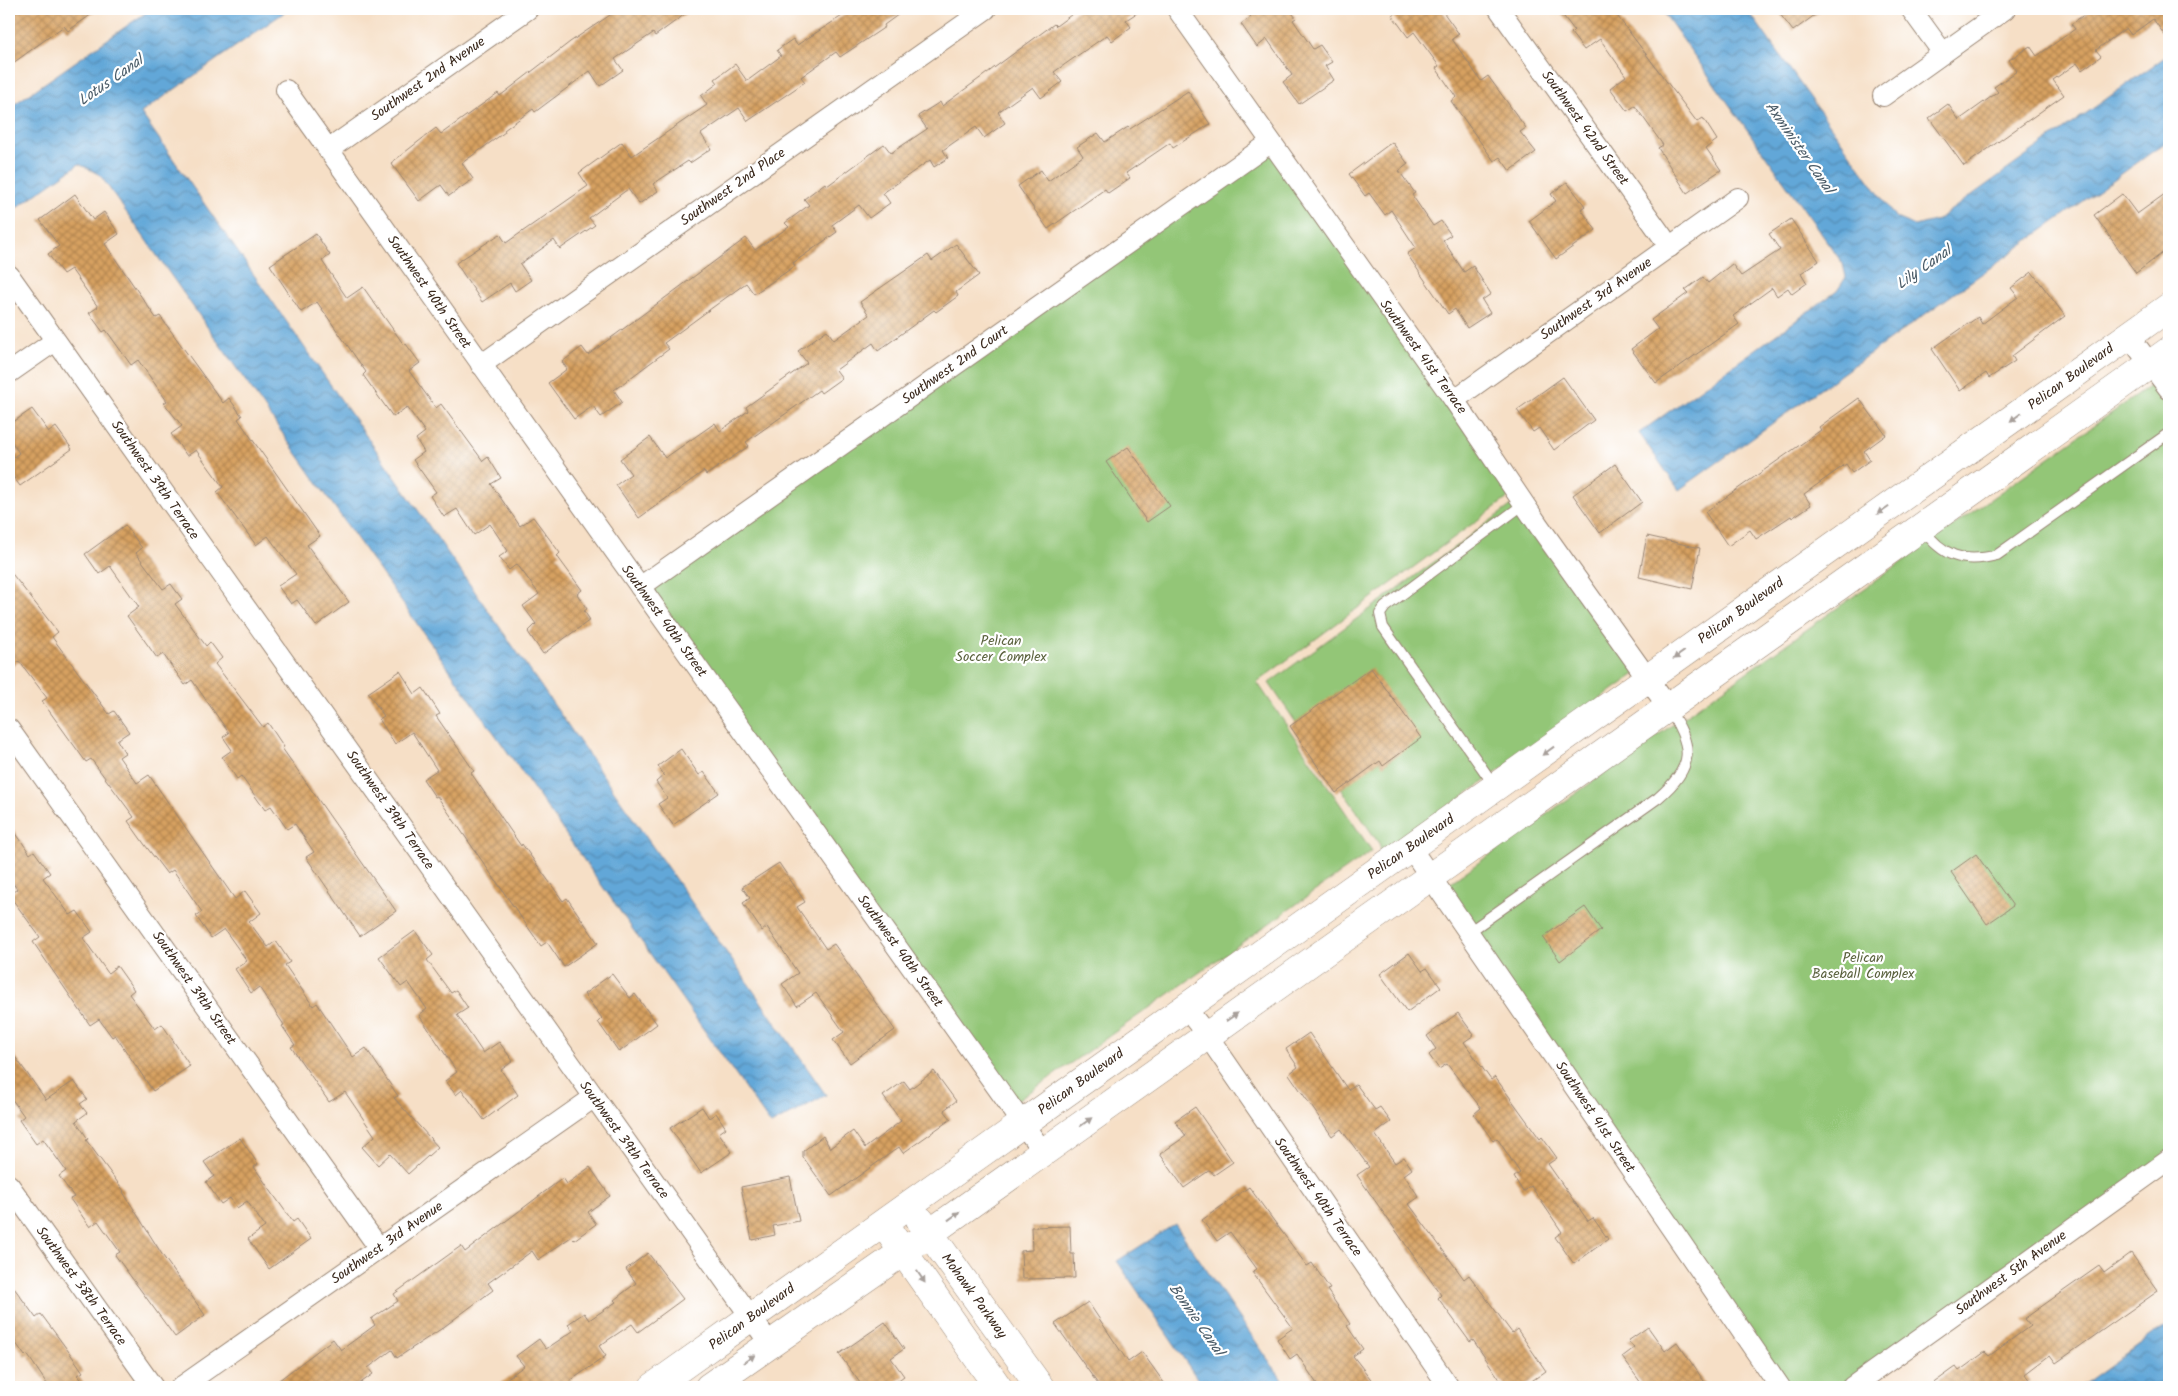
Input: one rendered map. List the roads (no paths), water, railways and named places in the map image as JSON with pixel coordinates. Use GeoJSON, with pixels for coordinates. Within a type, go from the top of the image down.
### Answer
{"type":"FeatureCollection","features":[{"type":"Feature","properties":{"kind":"street","name":"Southwest 2nd Avenue"},"geometry":{"type":"LineString","coordinates":[[328,150],[528,9]]}},
{"type":"Feature","properties":{"kind":"street","name":"Southwest 2nd Place"},"geometry":{"type":"LineString","coordinates":[[481,365],[986,9]]}},
{"type":"Feature","properties":{"kind":"street","name":"Southwest 41st Terrace"},"geometry":{"type":"LineString","coordinates":[[1176,9],[1454,400],[1524,504],[1668,707]]}},
{"type":"Feature","properties":{"kind":"street","name":"Southwest 42nd Street"},"geometry":{"type":"LineString","coordinates":[[1499,9],[1670,247]]}},
{"type":"Feature","properties":{"kind":"street"},"geometry":{"type":"LineString","coordinates":[[1911,9],[1943,53]]}},
{"type":"Feature","properties":{"kind":"street"},"geometry":{"type":"LineString","coordinates":[[1883,96],[2005,9]]}},
{"type":"Feature","properties":{"kind":"street","name":"Southwest 40th Street"},"geometry":{"type":"LineString","coordinates":[[286,90],[1043,1152]]}},
{"type":"Feature","properties":{"kind":"street","name":"Southwest 2nd Court"},"geometry":{"type":"LineString","coordinates":[[640,587],[1270,143]]}},
{"type":"Feature","properties":{"kind":"street","name":"Southwest 3rd Avenue"},"geometry":{"type":"LineString","coordinates":[[1454,400],[1738,198]]}},
{"type":"Feature","properties":{"kind":"street","name":"Southwest 39th Terrace"},"geometry":{"type":"LineString","coordinates":[[9,276],[770,1344]]}},
{"type":"Feature","properties":{"kind":"street","name":"Pelican Boulevard"},"geometry":{"type":"LineString","coordinates":[[664,1384],[882,1223],[1410,847],[1496,788],[1647,678],[2169,307]]}},
{"type":"Feature","properties":{"kind":"street"},"geometry":{"type":"LineString","coordinates":[[2129,336],[2160,357],[2169,389]]}},
{"type":"Feature","properties":{"kind":"street"},"geometry":{"type":"LineString","coordinates":[[9,373],[55,340]]}},
{"type":"Feature","properties":{"kind":"street"},"geometry":{"type":"LineString","coordinates":[[709,1387],[930,1233],[2160,357]]}},
{"type":"Feature","properties":{"kind":"street","name":"Southwest 39th Street"},"geometry":{"type":"LineString","coordinates":[[9,729],[379,1248]]}},
{"type":"Feature","properties":{"kind":"street","name":"Southwest 41st Street"},"geometry":{"type":"LineString","coordinates":[[1410,847],[1780,1387]]}},
{"type":"Feature","properties":{"kind":"street","name":"Southwest 40th Terrace"},"geometry":{"type":"LineString","coordinates":[[1185,1007],[1207,1035],[1449,1387]]}},
{"type":"Feature","properties":{"kind":"street","name":"Southwest 3rd Avenue"},"geometry":{"type":"LineString","coordinates":[[181,1387],[593,1098]]}},
{"type":"Feature","properties":{"kind":"street","name":"Southwest 5th Avenue"},"geometry":{"type":"LineString","coordinates":[[1852,1387],[2169,1160]]}},
{"type":"Feature","properties":{"kind":"street","name":"Southwest 38th Terrace"},"geometry":{"type":"LineString","coordinates":[[9,1185],[153,1387]]}},
{"type":"Feature","properties":{"kind":"street","name":"Mohawk Parkway"},"geometry":{"type":"LineString","coordinates":[[908,1205],[1040,1387]]}},
{"type":"Feature","properties":{"kind":"street"},"geometry":{"type":"LineString","coordinates":[[882,1223],[998,1387]]}},
{"type":"Feature","properties":{"kind":"lane"},"geometry":{"type":"LineString","coordinates":[[1921,526],[1931,541],[1958,558],[1980,560],[1997,555],[2169,433]]}},
{"type":"Feature","properties":{"kind":"lane"},"geometry":{"type":"LineString","coordinates":[[1496,788],[1383,628],[1380,614],[1385,608],[1524,504]]}},
{"type":"Feature","properties":{"kind":"lane"},"geometry":{"type":"LineString","coordinates":[[1469,932],[1658,798],[1672,786],[1681,774],[1687,759],[1687,743],[1668,707]]}},
{"type":"Feature","properties":{"kind":"water","name":"Lotus Canal"},"geometry":{"type":"Polygon","coordinates":[[[151,9],[289,9],[141,113],[826,1095],[771,1125],[100,175],[79,164],[9,213],[9,108],[151,9]]]}},
{"type":"Feature","properties":{"kind":"water"},"geometry":{"type":"Polygon","coordinates":[[[1661,9],[1747,9],[1896,218],[1915,226],[1937,220],[2169,54],[2169,140],[1679,490],[1639,433],[1837,291],[1846,277],[1843,264],[1661,9]]]}},
{"type":"Feature","properties":{"kind":"water","name":"Bonnie Canal"},"geometry":{"type":"Polygon","coordinates":[[[1175,1224],[1287,1387],[1203,1387],[1117,1261],[1175,1224]]]}},
{"type":"Feature","properties":{"kind":"water"},"geometry":{"type":"Polygon","coordinates":[[[2169,1323],[2169,1387],[2080,1387],[2169,1323]]]}},
{"type":"Feature","properties":{"kind":"water label","name":"Axminister Canal"},"geometry":{"type":"Point","coordinates":[1799,148]}},
{"type":"Feature","properties":{"kind":"water label","name":"Lily Canal"},"geometry":{"type":"Point","coordinates":[1924,268]}},
{"type":"Feature","properties":{"kind":"park label","name":"Pelican Soccer Complex"},"geometry":{"type":"Point","coordinates":[1001,650]}},
{"type":"Feature","properties":{"kind":"park label","name":"Pelican Baseball Complex"},"geometry":{"type":"Point","coordinates":[1863,966]}}]}
